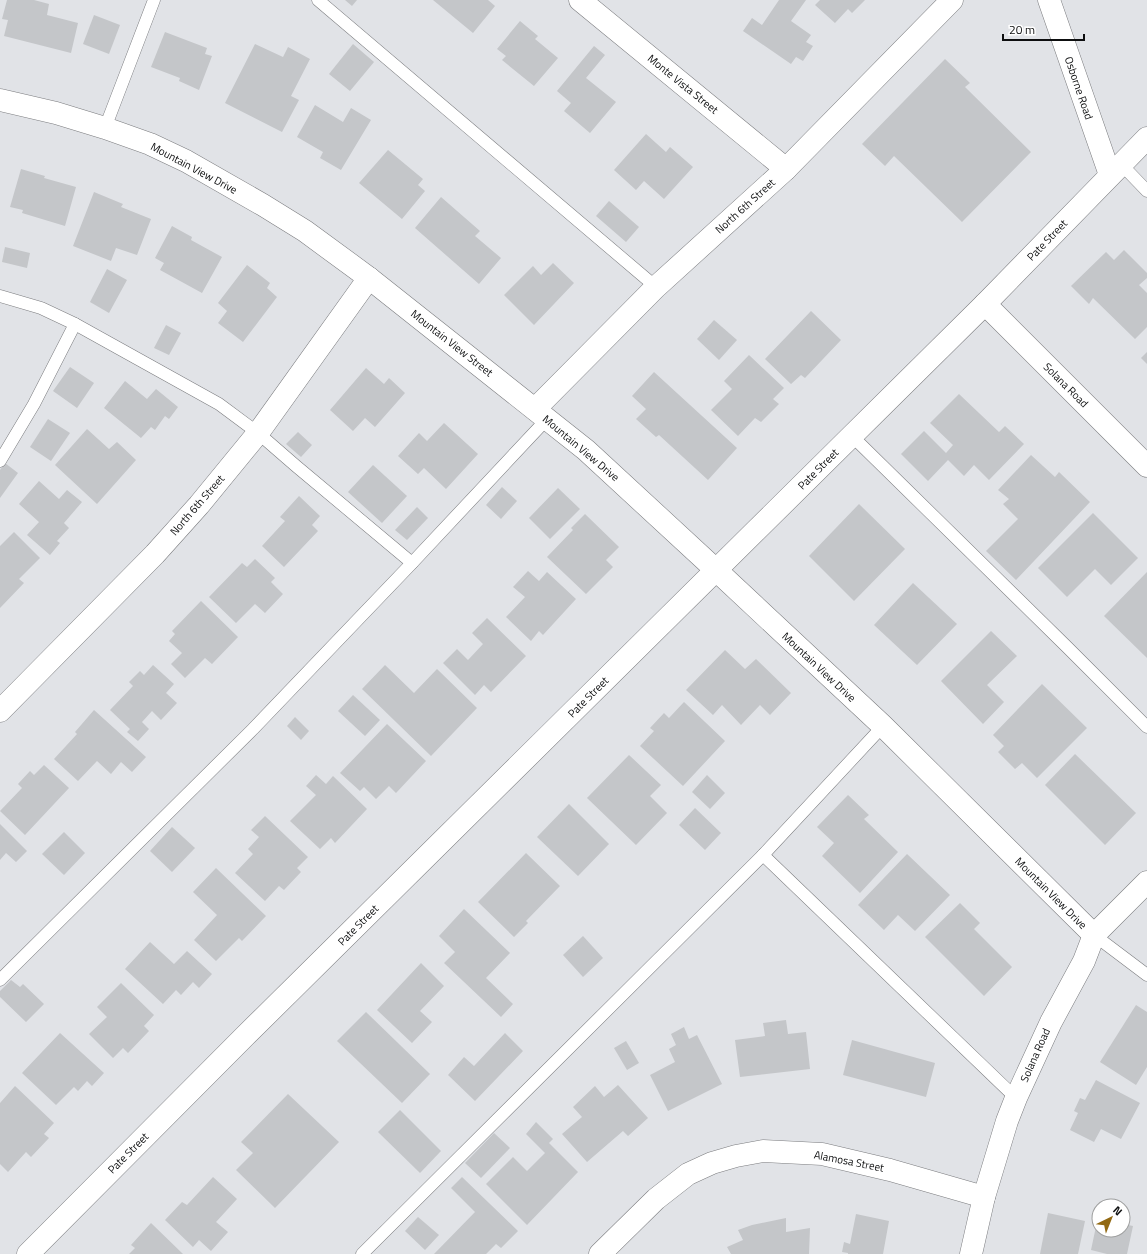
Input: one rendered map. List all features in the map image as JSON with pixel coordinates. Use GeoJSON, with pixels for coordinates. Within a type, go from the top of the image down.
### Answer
{"type":"FeatureCollection","features":[{"type":"Feature","properties":{"kind":"street","name":"Monte Vista Street"},"geometry":{"type":"LineString","coordinates":[[580,0],[786,169]]}},
{"type":"Feature","properties":{"kind":"street","name":"North 6th Street"},"geometry":{"type":"LineString","coordinates":[[541,414],[656,287],[786,169],[952,0]]}},
{"type":"Feature","properties":{"kind":"street","name":"Osborne Road"},"geometry":{"type":"LineString","coordinates":[[1049,0],[1115,170]]}},
{"type":"Feature","properties":{"kind":"street","name":"Mountain View Drive"},"geometry":{"type":"LineString","coordinates":[[0,100],[105,128],[150,144],[186,161],[305,231],[369,278]]}},
{"type":"Feature","properties":{"kind":"street","name":"Pate Street"},"geometry":{"type":"LineString","coordinates":[[28,1254],[245,1036],[985,304],[1147,138]]}},
{"type":"Feature","properties":{"kind":"street","name":"North 6th Street"},"geometry":{"type":"LineString","coordinates":[[0,711],[155,554],[199,505],[258,433],[369,278]]}},
{"type":"Feature","properties":{"kind":"street","name":"Mountain View Street"},"geometry":{"type":"LineString","coordinates":[[369,278],[541,414]]}},
{"type":"Feature","properties":{"kind":"street","name":"Solana Road"},"geometry":{"type":"LineString","coordinates":[[985,304],[1147,466]]}},
{"type":"Feature","properties":{"kind":"street","name":"Mountain View Drive"},"geometry":{"type":"LineString","coordinates":[[541,414],[586,450],[883,726],[1094,935]]}},
{"type":"Feature","properties":{"kind":"street","name":"Solana Road"},"geometry":{"type":"LineString","coordinates":[[971,1254],[984,1197],[1007,1121],[1051,1022],[1084,961],[1094,935],[1147,882]]}},
{"type":"Feature","properties":{"kind":"street","name":"Alamosa Street"},"geometry":{"type":"LineString","coordinates":[[600,1254],[656,1199],[688,1174],[712,1163],[736,1156],[763,1151],[822,1154],[890,1170],[984,1197]]}},
{"type":"Feature","properties":{"kind":"lane"},"geometry":{"type":"LineString","coordinates":[[105,128],[154,0]]}},
{"type":"Feature","properties":{"kind":"lane"},"geometry":{"type":"LineString","coordinates":[[318,0],[656,287]]}},
{"type":"Feature","properties":{"kind":"lane"},"geometry":{"type":"LineString","coordinates":[[1115,170],[1147,191]]}},
{"type":"Feature","properties":{"kind":"lane"},"geometry":{"type":"LineString","coordinates":[[0,296],[41,308],[75,324],[219,404],[258,433],[412,563]]}},
{"type":"Feature","properties":{"kind":"lane"},"geometry":{"type":"LineString","coordinates":[[0,460],[34,404],[75,324]]}},
{"type":"Feature","properties":{"kind":"lane"},"geometry":{"type":"LineString","coordinates":[[0,980],[253,729],[412,563],[541,414]]}},
{"type":"Feature","properties":{"kind":"lane"},"geometry":{"type":"LineString","coordinates":[[852,436],[1147,727]]}},
{"type":"Feature","properties":{"kind":"lane"},"geometry":{"type":"LineString","coordinates":[[362,1254],[763,855],[883,726]]}},
{"type":"Feature","properties":{"kind":"lane"},"geometry":{"type":"LineString","coordinates":[[763,855],[1016,1098]]}},
{"type":"Feature","properties":{"kind":"lane"},"geometry":{"type":"LineString","coordinates":[[1094,935],[1147,975]]}},
{"type":"Feature","properties":{"kind":"building"},"geometry":{"type":"Polygon","coordinates":[[[7,0],[34,0],[49,4],[47,15],[78,23],[71,53],[4,36],[8,20],[2,19],[7,0]]]}},
{"type":"Feature","properties":{"kind":"building"},"geometry":{"type":"Polygon","coordinates":[[[345,0],[357,0],[352,6],[345,0]]]}},
{"type":"Feature","properties":{"kind":"building"},"geometry":{"type":"Polygon","coordinates":[[[433,0],[488,0],[495,6],[473,33],[433,0]]]}},
{"type":"Feature","properties":{"kind":"building"},"geometry":{"type":"Polygon","coordinates":[[[779,0],[806,0],[791,21],[811,35],[806,42],[813,46],[803,61],[796,57],[791,64],[743,31],[752,18],[762,25],[779,0]]]}},
{"type":"Feature","properties":{"kind":"building"},"geometry":{"type":"Polygon","coordinates":[[[820,0],[865,0],[852,13],[848,9],[835,23],[815,5],[820,0]]]}},
{"type":"Feature","properties":{"kind":"building"},"geometry":{"type":"Polygon","coordinates":[[[94,15],[120,25],[109,54],[83,44],[94,15]]]}},
{"type":"Feature","properties":{"kind":"building"},"geometry":{"type":"Polygon","coordinates":[[[520,21],[538,36],[535,39],[558,58],[534,86],[502,60],[506,56],[497,49],[520,21]]]}},
{"type":"Feature","properties":{"kind":"building"},"geometry":{"type":"Polygon","coordinates":[[[165,32],[207,48],[205,54],[212,56],[199,90],[179,81],[180,78],[151,67],[165,32]]]}},
{"type":"Feature","properties":{"kind":"building"},"geometry":{"type":"Polygon","coordinates":[[[255,44],[283,57],[288,47],[310,59],[291,96],[299,100],[282,132],[225,103],[255,44]]]}},
{"type":"Feature","properties":{"kind":"building"},"geometry":{"type":"Polygon","coordinates":[[[353,44],[374,62],[350,91],[329,74],[353,44]]]}},
{"type":"Feature","properties":{"kind":"building"},"geometry":{"type":"Polygon","coordinates":[[[594,46],[605,55],[586,78],[616,102],[590,133],[564,111],[571,103],[557,91],[594,46]]]}},
{"type":"Feature","properties":{"kind":"building"},"geometry":{"type":"Polygon","coordinates":[[[945,59],[970,83],[965,87],[1031,152],[962,222],[894,156],[885,166],[862,144],[945,59]]]}},
{"type":"Feature","properties":{"kind":"building"},"geometry":{"type":"Polygon","coordinates":[[[315,105],[343,122],[351,108],[371,120],[341,170],[320,158],[323,152],[297,137],[315,105]]]}},
{"type":"Feature","properties":{"kind":"building"},"geometry":{"type":"Polygon","coordinates":[[[646,134],[666,152],[670,147],[693,167],[664,199],[644,181],[636,190],[614,170],[646,134]]]}},
{"type":"Feature","properties":{"kind":"building"},"geometry":{"type":"Polygon","coordinates":[[[388,150],[423,179],[418,185],[425,191],[402,219],[359,183],[388,150]]]}},
{"type":"Feature","properties":{"kind":"building"},"geometry":{"type":"Polygon","coordinates":[[[21,169],[45,176],[44,178],[76,187],[65,226],[22,213],[23,210],[10,207],[21,169]]]}},
{"type":"Feature","properties":{"kind":"building"},"geometry":{"type":"Polygon","coordinates":[[[94,192],[123,204],[121,207],[151,219],[137,255],[116,248],[111,261],[73,246],[94,192]]]}},
{"type":"Feature","properties":{"kind":"building"},"geometry":{"type":"Polygon","coordinates":[[[441,197],[480,231],[475,236],[501,258],[479,284],[415,228],[441,197]]]}},
{"type":"Feature","properties":{"kind":"building"},"geometry":{"type":"Polygon","coordinates":[[[609,201],[639,227],[626,242],[596,216],[609,201]]]}},
{"type":"Feature","properties":{"kind":"building"},"geometry":{"type":"Polygon","coordinates":[[[172,226],[192,237],[191,240],[222,257],[202,293],[160,270],[164,263],[155,258],[172,226]]]}},
{"type":"Feature","properties":{"kind":"building"},"geometry":{"type":"Polygon","coordinates":[[[5,247],[30,253],[27,268],[2,262],[5,247]]]}},
{"type":"Feature","properties":{"kind":"building"},"geometry":{"type":"Polygon","coordinates":[[[1124,250],[1147,273],[1147,278],[1139,285],[1147,293],[1147,327],[1135,339],[1093,298],[1089,304],[1071,286],[1106,252],[1114,260],[1124,250]]]}},
{"type":"Feature","properties":{"kind":"building"},"geometry":{"type":"Polygon","coordinates":[[[553,263],[574,283],[534,325],[504,295],[533,266],[541,275],[553,263]]]}},
{"type":"Feature","properties":{"kind":"building"},"geometry":{"type":"Polygon","coordinates":[[[247,265],[270,283],[267,288],[277,297],[243,342],[218,323],[227,311],[218,303],[247,265]]]}},
{"type":"Feature","properties":{"kind":"building"},"geometry":{"type":"Polygon","coordinates":[[[107,269],[127,280],[109,313],[90,302],[107,269]]]}},
{"type":"Feature","properties":{"kind":"building"},"geometry":{"type":"Polygon","coordinates":[[[811,311],[841,340],[805,378],[801,375],[791,384],[765,359],[811,311]]]}},
{"type":"Feature","properties":{"kind":"building"},"geometry":{"type":"Polygon","coordinates":[[[714,320],[737,340],[719,360],[697,339],[714,320]]]}},
{"type":"Feature","properties":{"kind":"building"},"geometry":{"type":"Polygon","coordinates":[[[166,325],[181,333],[169,355],[154,348],[166,325]]]}},
{"type":"Feature","properties":{"kind":"building"},"geometry":{"type":"Polygon","coordinates":[[[1147,352],[1147,364],[1141,358],[1147,352]]]}},
{"type":"Feature","properties":{"kind":"building"},"geometry":{"type":"Polygon","coordinates":[[[749,355],[784,388],[773,399],[779,404],[761,422],[755,418],[738,436],[711,410],[732,389],[724,381],[749,355]]]}},
{"type":"Feature","properties":{"kind":"building"},"geometry":{"type":"Polygon","coordinates":[[[70,367],[94,383],[77,408],[53,391],[70,367]]]}},
{"type":"Feature","properties":{"kind":"building"},"geometry":{"type":"Polygon","coordinates":[[[366,368],[384,384],[389,378],[405,393],[375,427],[365,418],[353,431],[330,410],[366,368]]]}},
{"type":"Feature","properties":{"kind":"building"},"geometry":{"type":"Polygon","coordinates":[[[654,372],[737,448],[708,480],[659,435],[656,437],[636,419],[646,409],[632,396],[654,372]]]}},
{"type":"Feature","properties":{"kind":"building"},"geometry":{"type":"Polygon","coordinates":[[[125,381],[147,399],[156,389],[178,407],[169,419],[165,416],[155,430],[151,427],[141,438],[104,408],[125,381]]]}},
{"type":"Feature","properties":{"kind":"building"},"geometry":{"type":"Polygon","coordinates":[[[959,394],[999,432],[1005,426],[1024,444],[989,480],[974,465],[964,476],[948,460],[928,481],[901,454],[924,431],[946,453],[953,445],[930,423],[959,394]]]}},
{"type":"Feature","properties":{"kind":"building"},"geometry":{"type":"Polygon","coordinates":[[[48,419],[70,433],[51,461],[30,447],[48,419]]]}},
{"type":"Feature","properties":{"kind":"building"},"geometry":{"type":"Polygon","coordinates":[[[444,423],[478,454],[446,489],[424,468],[418,474],[398,456],[419,433],[427,441],[444,423]]]}},
{"type":"Feature","properties":{"kind":"building"},"geometry":{"type":"Polygon","coordinates":[[[87,429],[109,449],[117,442],[136,460],[97,504],[55,465],[87,429]]]}},
{"type":"Feature","properties":{"kind":"building"},"geometry":{"type":"Polygon","coordinates":[[[298,432],[312,445],[301,457],[286,444],[298,432]]]}},
{"type":"Feature","properties":{"kind":"building"},"geometry":{"type":"Polygon","coordinates":[[[1031,455],[1055,477],[1059,472],[1090,502],[1016,580],[986,551],[1018,519],[1003,504],[1009,499],[998,490],[1031,455]]]}},
{"type":"Feature","properties":{"kind":"building"},"geometry":{"type":"Polygon","coordinates":[[[5,463],[18,473],[0,498],[0,470],[5,463]]]}},
{"type":"Feature","properties":{"kind":"building"},"geometry":{"type":"Polygon","coordinates":[[[373,465],[407,496],[382,523],[348,492],[373,465]]]}},
{"type":"Feature","properties":{"kind":"building"},"geometry":{"type":"Polygon","coordinates":[[[39,481],[59,499],[67,490],[82,502],[64,523],[69,528],[57,541],[60,543],[50,555],[27,535],[39,522],[19,504],[39,481]]]}},
{"type":"Feature","properties":{"kind":"building"},"geometry":{"type":"Polygon","coordinates":[[[502,487],[517,501],[501,519],[486,505],[502,487]]]}},
{"type":"Feature","properties":{"kind":"building"},"geometry":{"type":"Polygon","coordinates":[[[558,488],[580,509],[550,539],[529,518],[558,488]]]}},
{"type":"Feature","properties":{"kind":"building"},"geometry":{"type":"Polygon","coordinates":[[[299,496],[320,516],[312,525],[318,531],[284,567],[262,546],[285,521],[280,517],[299,496]]]}},
{"type":"Feature","properties":{"kind":"building"},"geometry":{"type":"Polygon","coordinates":[[[859,504],[905,549],[854,601],[809,556],[859,504]]]}},
{"type":"Feature","properties":{"kind":"building"},"geometry":{"type":"Polygon","coordinates":[[[417,507],[428,518],[407,540],[395,530],[417,507]]]}},
{"type":"Feature","properties":{"kind":"building"},"geometry":{"type":"Polygon","coordinates":[[[1093,513],[1138,558],[1111,585],[1095,569],[1067,597],[1038,568],[1093,513]]]}},
{"type":"Feature","properties":{"kind":"building"},"geometry":{"type":"Polygon","coordinates":[[[585,514],[619,547],[606,560],[613,567],[586,594],[547,557],[573,530],[571,528],[585,514]]]}},
{"type":"Feature","properties":{"kind":"building"},"geometry":{"type":"Polygon","coordinates":[[[14,532],[40,558],[19,579],[24,583],[0,608],[0,546],[14,532]]]}},
{"type":"Feature","properties":{"kind":"building"},"geometry":{"type":"Polygon","coordinates":[[[255,559],[275,578],[271,582],[283,594],[265,613],[255,604],[236,623],[209,597],[242,563],[247,567],[255,559]]]}},
{"type":"Feature","properties":{"kind":"building"},"geometry":{"type":"Polygon","coordinates":[[[528,571],[539,581],[547,572],[576,599],[543,635],[539,631],[531,641],[506,617],[525,597],[513,587],[528,571]]]}},
{"type":"Feature","properties":{"kind":"building"},"geometry":{"type":"Polygon","coordinates":[[[1147,572],[1147,658],[1104,616],[1147,572]]]}},
{"type":"Feature","properties":{"kind":"building"},"geometry":{"type":"Polygon","coordinates":[[[913,583],[957,624],[917,665],[874,625],[913,583]]]}},
{"type":"Feature","properties":{"kind":"building"},"geometry":{"type":"Polygon","coordinates":[[[201,601],[238,637],[212,664],[205,658],[185,678],[171,664],[182,653],[169,641],[175,634],[172,631],[201,601]]]}},
{"type":"Feature","properties":{"kind":"building"},"geometry":{"type":"Polygon","coordinates":[[[487,618],[526,656],[491,692],[484,685],[475,695],[443,663],[457,649],[468,660],[483,644],[472,633],[487,618]]]}},
{"type":"Feature","properties":{"kind":"building"},"geometry":{"type":"Polygon","coordinates":[[[991,631],[1017,656],[987,685],[1004,702],[983,724],[941,681],[991,631]]]}},
{"type":"Feature","properties":{"kind":"building"},"geometry":{"type":"Polygon","coordinates":[[[725,650],[745,669],[756,659],[791,693],[770,715],[760,705],[741,725],[722,705],[713,715],[686,690],[725,650]]]}},
{"type":"Feature","properties":{"kind":"building"},"geometry":{"type":"Polygon","coordinates":[[[153,665],[174,684],[166,693],[177,703],[161,720],[152,711],[142,722],[149,729],[138,741],[127,732],[130,729],[110,710],[133,686],[129,682],[140,671],[144,675],[153,665]]]}},
{"type":"Feature","properties":{"kind":"building"},"geometry":{"type":"Polygon","coordinates":[[[385,665],[414,693],[437,669],[477,708],[431,756],[362,689],[385,665]]]}},
{"type":"Feature","properties":{"kind":"building"},"geometry":{"type":"Polygon","coordinates":[[[1042,684],[1087,728],[1037,778],[1022,763],[1015,769],[998,752],[1004,746],[993,735],[1042,684]]]}},
{"type":"Feature","properties":{"kind":"building"},"geometry":{"type":"Polygon","coordinates":[[[353,695],[380,720],[365,736],[338,711],[353,695]]]}},
{"type":"Feature","properties":{"kind":"building"},"geometry":{"type":"Polygon","coordinates":[[[684,702],[725,741],[683,786],[640,746],[654,731],[650,728],[664,713],[669,718],[684,702]]]}},
{"type":"Feature","properties":{"kind":"building"},"geometry":{"type":"Polygon","coordinates":[[[94,710],[146,757],[132,772],[121,762],[111,774],[97,761],[78,781],[54,759],[77,734],[75,732],[94,710]]]}},
{"type":"Feature","properties":{"kind":"building"},"geometry":{"type":"Polygon","coordinates":[[[295,717],[309,731],[301,740],[287,726],[295,717]]]}},
{"type":"Feature","properties":{"kind":"building"},"geometry":{"type":"Polygon","coordinates":[[[387,724],[426,761],[396,793],[389,786],[376,799],[364,787],[360,791],[340,773],[387,724]]]}},
{"type":"Feature","properties":{"kind":"building"},"geometry":{"type":"Polygon","coordinates":[[[1075,754],[1136,813],[1105,845],[1045,785],[1075,754]]]}},
{"type":"Feature","properties":{"kind":"building"},"geometry":{"type":"Polygon","coordinates":[[[629,755],[661,785],[650,796],[667,813],[636,845],[587,798],[629,755]]]}},
{"type":"Feature","properties":{"kind":"building"},"geometry":{"type":"Polygon","coordinates":[[[44,765],[69,788],[25,835],[0,811],[22,788],[18,784],[30,771],[34,775],[44,765]]]}},
{"type":"Feature","properties":{"kind":"building"},"geometry":{"type":"Polygon","coordinates":[[[316,775],[326,784],[333,776],[367,809],[335,843],[331,838],[320,849],[290,821],[316,795],[306,786],[316,775]]]}},
{"type":"Feature","properties":{"kind":"building"},"geometry":{"type":"Polygon","coordinates":[[[707,775],[725,793],[710,809],[692,792],[707,775]]]}},
{"type":"Feature","properties":{"kind":"building"},"geometry":{"type":"Polygon","coordinates":[[[848,795],[869,815],[864,819],[898,852],[860,893],[822,856],[834,843],[817,827],[848,795]]]}},
{"type":"Feature","properties":{"kind":"building"},"geometry":{"type":"Polygon","coordinates":[[[569,804],[609,844],[578,876],[537,837],[569,804]]]}},
{"type":"Feature","properties":{"kind":"building"},"geometry":{"type":"Polygon","coordinates":[[[695,808],[721,833],[705,850],[679,825],[695,808]]]}},
{"type":"Feature","properties":{"kind":"building"},"geometry":{"type":"Polygon","coordinates":[[[265,816],[308,857],[297,868],[301,872],[284,890],[279,886],[265,901],[235,873],[253,854],[248,849],[259,837],[251,830],[265,816]]]}},
{"type":"Feature","properties":{"kind":"building"},"geometry":{"type":"Polygon","coordinates":[[[0,824],[27,851],[16,862],[6,853],[0,860],[0,824]]]}},
{"type":"Feature","properties":{"kind":"building"},"geometry":{"type":"Polygon","coordinates":[[[172,827],[195,848],[172,872],[150,851],[172,827]]]}},
{"type":"Feature","properties":{"kind":"building"},"geometry":{"type":"Polygon","coordinates":[[[64,832],[85,853],[64,875],[42,854],[64,832]]]}},
{"type":"Feature","properties":{"kind":"building"},"geometry":{"type":"Polygon","coordinates":[[[526,853],[560,886],[526,921],[528,923],[514,937],[478,902],[526,853]]]}},
{"type":"Feature","properties":{"kind":"building"},"geometry":{"type":"Polygon","coordinates":[[[907,854],[950,895],[915,931],[898,915],[884,930],[858,905],[907,854]]]}},
{"type":"Feature","properties":{"kind":"building"},"geometry":{"type":"Polygon","coordinates":[[[216,868],[266,916],[242,941],[239,938],[216,961],[194,940],[217,915],[193,892],[216,868]]]}},
{"type":"Feature","properties":{"kind":"building"},"geometry":{"type":"Polygon","coordinates":[[[960,903],[980,923],[974,929],[1012,967],[984,996],[925,937],[960,903]]]}},
{"type":"Feature","properties":{"kind":"building"},"geometry":{"type":"Polygon","coordinates":[[[464,909],[510,953],[486,978],[513,1004],[501,1017],[444,963],[455,952],[439,936],[464,909]]]}},
{"type":"Feature","properties":{"kind":"building"},"geometry":{"type":"Polygon","coordinates":[[[583,936],[603,958],[583,977],[563,955],[583,936]]]}},
{"type":"Feature","properties":{"kind":"building"},"geometry":{"type":"Polygon","coordinates":[[[150,942],[174,964],[187,951],[212,974],[199,988],[193,982],[181,995],[176,990],[163,1004],[125,969],[150,942]]]}},
{"type":"Feature","properties":{"kind":"building"},"geometry":{"type":"Polygon","coordinates":[[[421,963],[444,986],[420,1011],[432,1022],[412,1043],[377,1010],[421,963]]]}},
{"type":"Feature","properties":{"kind":"building"},"geometry":{"type":"Polygon","coordinates":[[[11,980],[20,987],[23,984],[44,1004],[26,1022],[0,997],[0,991],[11,980]]]}},
{"type":"Feature","properties":{"kind":"building"},"geometry":{"type":"Polygon","coordinates":[[[121,983],[154,1015],[144,1026],[149,1031],[128,1053],[123,1048],[113,1058],[89,1034],[107,1017],[97,1007],[121,983]]]}},
{"type":"Feature","properties":{"kind":"building"},"geometry":{"type":"Polygon","coordinates":[[[1136,1005],[1147,1012],[1147,1067],[1136,1085],[1100,1062],[1136,1005]]]}},
{"type":"Feature","properties":{"kind":"building"},"geometry":{"type":"Polygon","coordinates":[[[366,1012],[430,1074],[402,1103],[337,1041],[366,1012]]]}},
{"type":"Feature","properties":{"kind":"building"},"geometry":{"type":"Polygon","coordinates":[[[786,1020],[788,1034],[806,1032],[810,1069],[740,1077],[735,1040],[765,1036],[763,1023],[786,1020]]]}},
{"type":"Feature","properties":{"kind":"building"},"geometry":{"type":"Polygon","coordinates":[[[684,1027],[689,1039],[697,1035],[722,1084],[668,1111],[650,1075],[675,1062],[669,1049],[676,1045],[671,1034],[684,1027]]]}},
{"type":"Feature","properties":{"kind":"building"},"geometry":{"type":"Polygon","coordinates":[[[60,1033],[104,1073],[92,1086],[87,1081],[78,1091],[74,1087],[56,1105],[22,1073],[60,1033]]]}},
{"type":"Feature","properties":{"kind":"building"},"geometry":{"type":"Polygon","coordinates":[[[505,1033],[523,1051],[475,1101],[448,1075],[464,1057],[474,1066],[505,1033]]]}},
{"type":"Feature","properties":{"kind":"building"},"geometry":{"type":"Polygon","coordinates":[[[852,1040],[935,1063],[926,1097],[843,1075],[852,1040]]]}},
{"type":"Feature","properties":{"kind":"building"},"geometry":{"type":"Polygon","coordinates":[[[626,1041],[639,1063],[627,1070],[614,1048],[626,1041]]]}},
{"type":"Feature","properties":{"kind":"building"},"geometry":{"type":"Polygon","coordinates":[[[1096,1080],[1140,1103],[1121,1139],[1101,1129],[1094,1142],[1070,1130],[1078,1113],[1074,1111],[1080,1098],[1085,1100],[1096,1080]]]}},
{"type":"Feature","properties":{"kind":"building"},"geometry":{"type":"Polygon","coordinates":[[[618,1085],[648,1118],[628,1136],[623,1131],[587,1162],[562,1134],[582,1117],[573,1107],[595,1086],[604,1097],[618,1085]]]}},
{"type":"Feature","properties":{"kind":"building"},"geometry":{"type":"Polygon","coordinates":[[[15,1086],[54,1123],[44,1134],[49,1138],[31,1157],[26,1152],[8,1172],[0,1164],[0,1103],[15,1086]]]}},
{"type":"Feature","properties":{"kind":"building"},"geometry":{"type":"Polygon","coordinates":[[[288,1094],[339,1142],[275,1208],[236,1170],[253,1153],[241,1142],[288,1094]]]}},
{"type":"Feature","properties":{"kind":"building"},"geometry":{"type":"Polygon","coordinates":[[[400,1110],[441,1151],[420,1173],[378,1132],[400,1110]]]}},
{"type":"Feature","properties":{"kind":"building"},"geometry":{"type":"Polygon","coordinates":[[[536,1122],[553,1139],[549,1143],[578,1172],[527,1225],[486,1184],[513,1157],[527,1171],[545,1153],[526,1134],[536,1122]]]}},
{"type":"Feature","properties":{"kind":"building"},"geometry":{"type":"Polygon","coordinates":[[[494,1133],[510,1148],[481,1178],[465,1163],[494,1133]]]}},
{"type":"Feature","properties":{"kind":"building"},"geometry":{"type":"Polygon","coordinates":[[[213,1177],[237,1199],[216,1222],[228,1232],[211,1251],[199,1240],[193,1247],[165,1220],[182,1202],[187,1205],[213,1177]]]}},
{"type":"Feature","properties":{"kind":"building"},"geometry":{"type":"Polygon","coordinates":[[[462,1177],[518,1231],[501,1248],[496,1244],[486,1254],[434,1254],[475,1212],[451,1188],[462,1177]]]}},
{"type":"Feature","properties":{"kind":"building"},"geometry":{"type":"Polygon","coordinates":[[[1048,1213],[1085,1221],[1078,1254],[1040,1254],[1048,1213]]]}},
{"type":"Feature","properties":{"kind":"building"},"geometry":{"type":"Polygon","coordinates":[[[856,1214],[889,1221],[883,1254],[848,1254],[842,1252],[844,1242],[850,1244],[856,1214]]]}},
{"type":"Feature","properties":{"kind":"building"},"geometry":{"type":"Polygon","coordinates":[[[418,1217],[439,1235],[425,1250],[405,1231],[418,1217]]]}},
{"type":"Feature","properties":{"kind":"building"},"geometry":{"type":"Polygon","coordinates":[[[786,1218],[786,1232],[810,1228],[809,1254],[731,1254],[727,1247],[743,1240],[738,1230],[752,1225],[786,1218]]]}},
{"type":"Feature","properties":{"kind":"building"},"geometry":{"type":"Polygon","coordinates":[[[151,1223],[183,1254],[129,1254],[135,1248],[131,1245],[151,1223]]]}},
{"type":"Feature","properties":{"kind":"building"},"geometry":{"type":"Polygon","coordinates":[[[1094,1238],[1130,1238],[1127,1254],[1107,1254],[1091,1250],[1094,1238]]]}}]}
